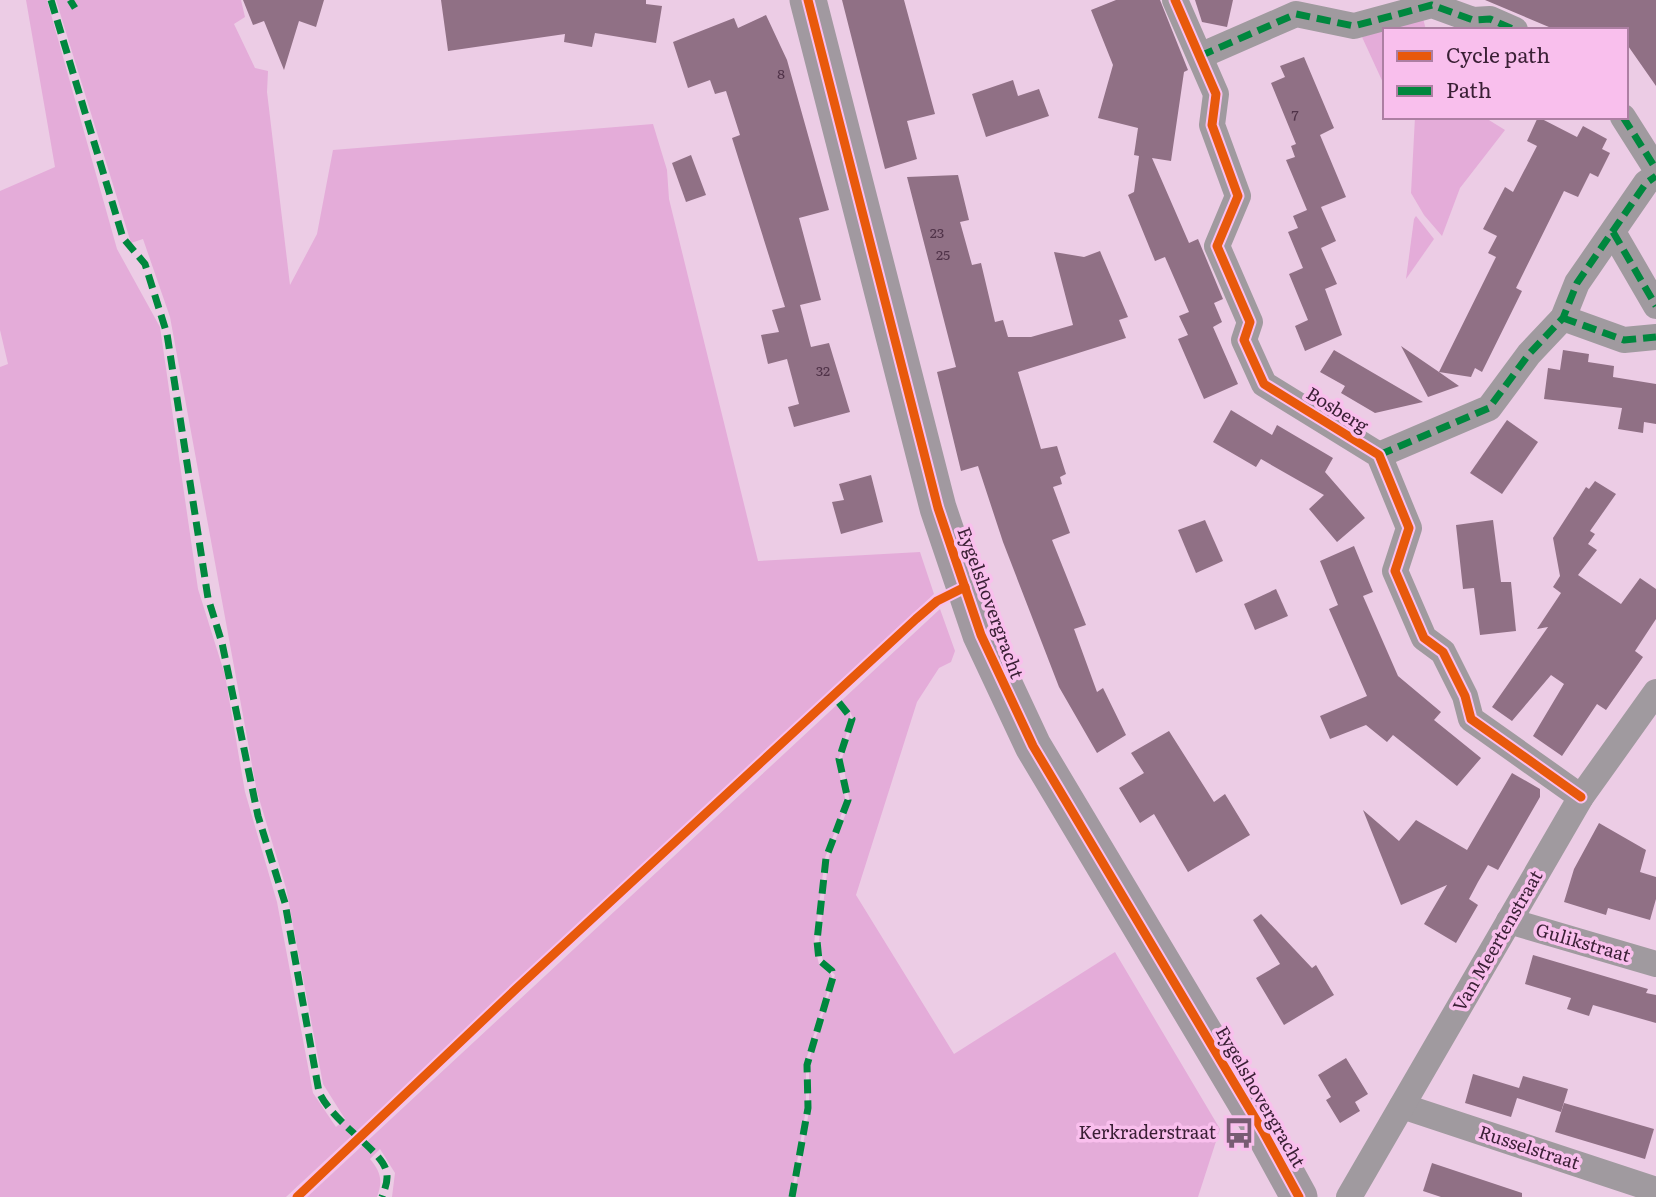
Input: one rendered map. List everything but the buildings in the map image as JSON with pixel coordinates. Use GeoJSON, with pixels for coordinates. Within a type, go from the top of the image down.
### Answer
{"type":"FeatureCollection","features":[{"type":"Feature","properties":{"kind":"street","name":"Eygelshovergracht"},"geometry":{"type":"LineString","coordinates":[[808,0],[939,508],[981,635],[1033,746],[1251,1110],[1299,1197]]}},
{"type":"Feature","properties":{"kind":"street","name":"Bosberg"},"geometry":{"type":"LineString","coordinates":[[1175,0],[1216,94],[1212,125],[1238,196],[1217,246],[1250,322],[1244,340],[1264,384],[1379,455],[1409,528],[1395,571],[1424,638],[1443,652],[1465,696],[1471,719],[1581,797]]}},
{"type":"Feature","properties":{"kind":"street"},"geometry":{"type":"LineString","coordinates":[[1200,56],[1296,13],[1354,26],[1432,5],[1473,20],[1490,19],[1510,28]]}},
{"type":"Feature","properties":{"kind":"street"},"geometry":{"type":"LineString","coordinates":[[1624,119],[1656,169]]}},
{"type":"Feature","properties":{"kind":"street","name":"Bosberg"},"geometry":{"type":"LineString","coordinates":[[1379,455],[1489,408],[1529,354],[1563,318],[1577,283],[1646,183],[1656,176]]}},
{"type":"Feature","properties":{"kind":"street"},"geometry":{"type":"LineString","coordinates":[[1612,232],[1656,306]]}},
{"type":"Feature","properties":{"kind":"street"},"geometry":{"type":"LineString","coordinates":[[1563,318],[1624,340],[1656,337]]}},
{"type":"Feature","properties":{"kind":"street","name":"Van Meertenstraat"},"geometry":{"type":"LineString","coordinates":[[1349,1197],[1581,797],[1656,692]]}},
{"type":"Feature","properties":{"kind":"street","name":"Gulikstraat"},"geometry":{"type":"LineString","coordinates":[[1509,921],[1656,964]]}},
{"type":"Feature","properties":{"kind":"street","name":"Russelstraat"},"geometry":{"type":"LineString","coordinates":[[1402,1106],[1656,1190]]}},
{"type":"Feature","properties":{"kind":"shaded area"},"geometry":{"type":"Polygon","coordinates":[[[26,0],[47,0],[117,249],[160,327],[198,589],[225,675],[245,792],[277,902],[313,1093],[336,1127],[345,1119],[323,1084],[286,888],[257,792],[170,317],[143,239],[131,243],[56,0],[241,0],[245,17],[234,24],[255,68],[268,71],[267,92],[290,285],[317,234],[333,150],[653,124],[667,170],[669,199],[758,561],[920,552],[934,594],[286,1197],[0,1197],[0,367],[8,364],[0,330],[0,191],[55,167],[26,0]]]}},
{"type":"Feature","properties":{"kind":"shaded area"},"geometry":{"type":"Polygon","coordinates":[[[1423,18],[1426,28],[1391,28],[1423,18]]]}},
{"type":"Feature","properties":{"kind":"shaded area"},"geometry":{"type":"Polygon","coordinates":[[[1383,30],[1383,83],[1362,37],[1383,30]]]}},
{"type":"Feature","properties":{"kind":"shaded area"},"geometry":{"type":"Polygon","coordinates":[[[1415,119],[1487,119],[1505,130],[1460,188],[1442,236],[1424,215],[1411,193],[1415,119]]]}},
{"type":"Feature","properties":{"kind":"shaded area"},"geometry":{"type":"Polygon","coordinates":[[[1416,216],[1434,239],[1406,279],[1414,219],[1416,216]]]}},
{"type":"Feature","properties":{"kind":"shaded area"},"geometry":{"type":"Polygon","coordinates":[[[940,609],[955,651],[951,662],[939,668],[917,702],[856,895],[954,1054],[1115,952],[1220,1129],[1198,1197],[794,1197],[809,1111],[809,1060],[835,975],[823,962],[819,940],[829,856],[850,803],[842,758],[854,720],[850,712],[850,723],[837,764],[846,802],[825,858],[814,944],[819,964],[830,972],[832,977],[806,1060],[806,1109],[791,1197],[392,1197],[395,1173],[380,1149],[370,1159],[380,1177],[377,1197],[307,1197],[940,609]]]}},
{"type":"Feature","properties":{"kind":"marked path"},"geometry":{"type":"LineString","coordinates":[[51,0],[123,238],[145,264],[167,334],[208,598],[222,643],[258,816],[285,903],[319,1092],[335,1114],[382,1162],[387,1177],[382,1197]]}},
{"type":"Feature","properties":{"kind":"marked path"},"geometry":{"type":"LineString","coordinates":[[70,0],[75,8]]}},
{"type":"Feature","properties":{"kind":"marked path"},"geometry":{"type":"LineString","coordinates":[[1200,56],[1296,14],[1354,26],[1432,5],[1473,20],[1490,19],[1510,28]]}},
{"type":"Feature","properties":{"kind":"marked path"},"geometry":{"type":"LineString","coordinates":[[1624,119],[1656,169]]}},
{"type":"Feature","properties":{"kind":"marked path"},"geometry":{"type":"LineString","coordinates":[[1379,455],[1489,408],[1529,354],[1563,318],[1577,283],[1646,183],[1656,176]]}},
{"type":"Feature","properties":{"kind":"marked path"},"geometry":{"type":"LineString","coordinates":[[1613,232],[1656,306]]}},
{"type":"Feature","properties":{"kind":"marked path"},"geometry":{"type":"LineString","coordinates":[[1563,318],[1624,340],[1656,337]]}},
{"type":"Feature","properties":{"kind":"marked path"},"geometry":{"type":"LineString","coordinates":[[792,1197],[808,1108],[807,1065],[833,977],[832,971],[819,960],[817,941],[826,858],[848,800],[839,759],[852,719],[833,695]]}},
{"type":"Feature","properties":{"kind":"cycle path"},"geometry":{"type":"LineString","coordinates":[[808,0],[938,508],[981,635],[1033,746],[1264,1133],[1299,1197]]}},
{"type":"Feature","properties":{"kind":"cycle path"},"geometry":{"type":"LineString","coordinates":[[1175,0],[1216,94],[1212,125],[1238,196],[1217,246],[1250,322],[1244,340],[1264,384],[1379,455],[1409,528],[1395,571],[1424,638],[1443,652],[1465,696],[1471,719],[1581,797]]}},
{"type":"Feature","properties":{"kind":"cycle path"},"geometry":{"type":"LineString","coordinates":[[297,1197],[517,988],[916,619],[937,601],[965,587]]}},
{"type":"Feature","properties":{"kind":"place","name":"Kerkraderstraat"},"geometry":{"type":"Point","coordinates":[1239,1133]}}]}
